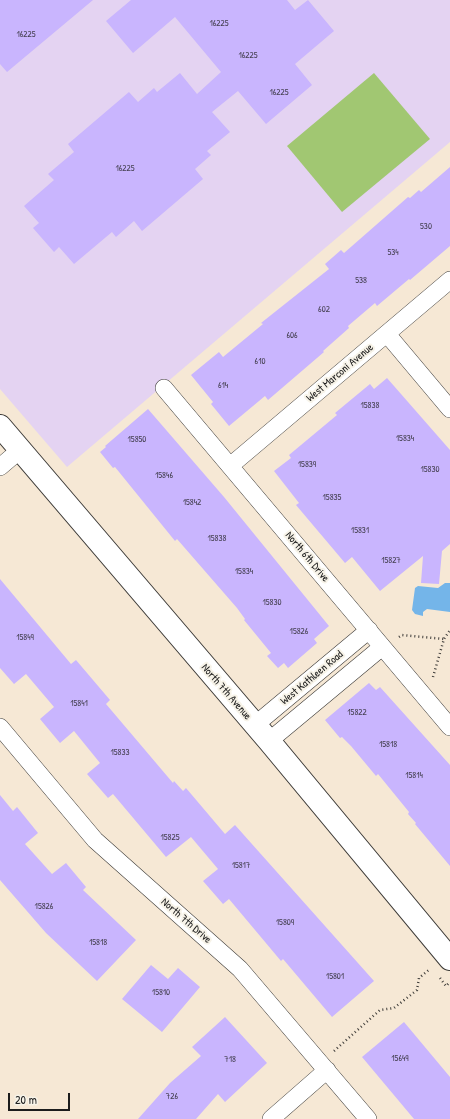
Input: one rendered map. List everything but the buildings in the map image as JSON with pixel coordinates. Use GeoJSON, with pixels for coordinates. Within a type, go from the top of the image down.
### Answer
{"type":"FeatureCollection","features":[{"type":"Feature","properties":{"kind":"street","name":"West Marconi Avenue"},"geometry":{"type":"LineString","coordinates":[[230,466],[450,280]]}},
{"type":"Feature","properties":{"kind":"street"},"geometry":{"type":"LineString","coordinates":[[387,334],[450,409]]}},
{"type":"Feature","properties":{"kind":"street","name":"North 6th Drive"},"geometry":{"type":"LineString","coordinates":[[164,388],[450,727]]}},
{"type":"Feature","properties":{"kind":"street","name":"North 7th Avenue"},"geometry":{"type":"LineString","coordinates":[[0,426],[269,741],[450,959]]}},
{"type":"Feature","properties":{"kind":"street"},"geometry":{"type":"LineString","coordinates":[[0,467],[20,450]]}},
{"type":"Feature","properties":{"kind":"street","name":"West Kathleen Road"},"geometry":{"type":"LineString","coordinates":[[255,725],[369,630]]}},
{"type":"Feature","properties":{"kind":"street","name":"West Kathleen Road"},"geometry":{"type":"LineString","coordinates":[[269,741],[383,648]]}},
{"type":"Feature","properties":{"kind":"street","name":"North 7th Drive"},"geometry":{"type":"LineString","coordinates":[[0,728],[95,840],[240,969],[368,1119]]}},
{"type":"Feature","properties":{"kind":"street"},"geometry":{"type":"LineString","coordinates":[[272,1119],[324,1066]]}},
{"type":"Feature","properties":{"kind":"path"},"geometry":{"type":"LineString","coordinates":[[418,689],[434,676],[444,639],[450,630]]}},
{"type":"Feature","properties":{"kind":"path"},"geometry":{"type":"LineString","coordinates":[[383,648],[402,635],[444,639]]}},
{"type":"Feature","properties":{"kind":"path"},"geometry":{"type":"LineString","coordinates":[[324,1066],[380,1010],[394,1008],[416,990],[419,978],[431,968],[446,986],[450,982]]}},
{"type":"Feature","properties":{"kind":"shaded area"},"geometry":{"type":"Polygon","coordinates":[[[0,0],[450,0],[450,142],[67,467],[0,389],[0,0]]]}},
{"type":"Feature","properties":{"kind":"green space"},"geometry":{"type":"Polygon","coordinates":[[[374,73],[430,139],[342,212],[287,146],[374,73]]]}},
{"type":"Feature","properties":{"kind":"water"},"geometry":{"type":"Polygon","coordinates":[[[445,583],[450,583],[450,612],[427,609],[423,612],[423,616],[415,614],[412,610],[415,588],[418,586],[438,588],[445,583]]]}}]}
